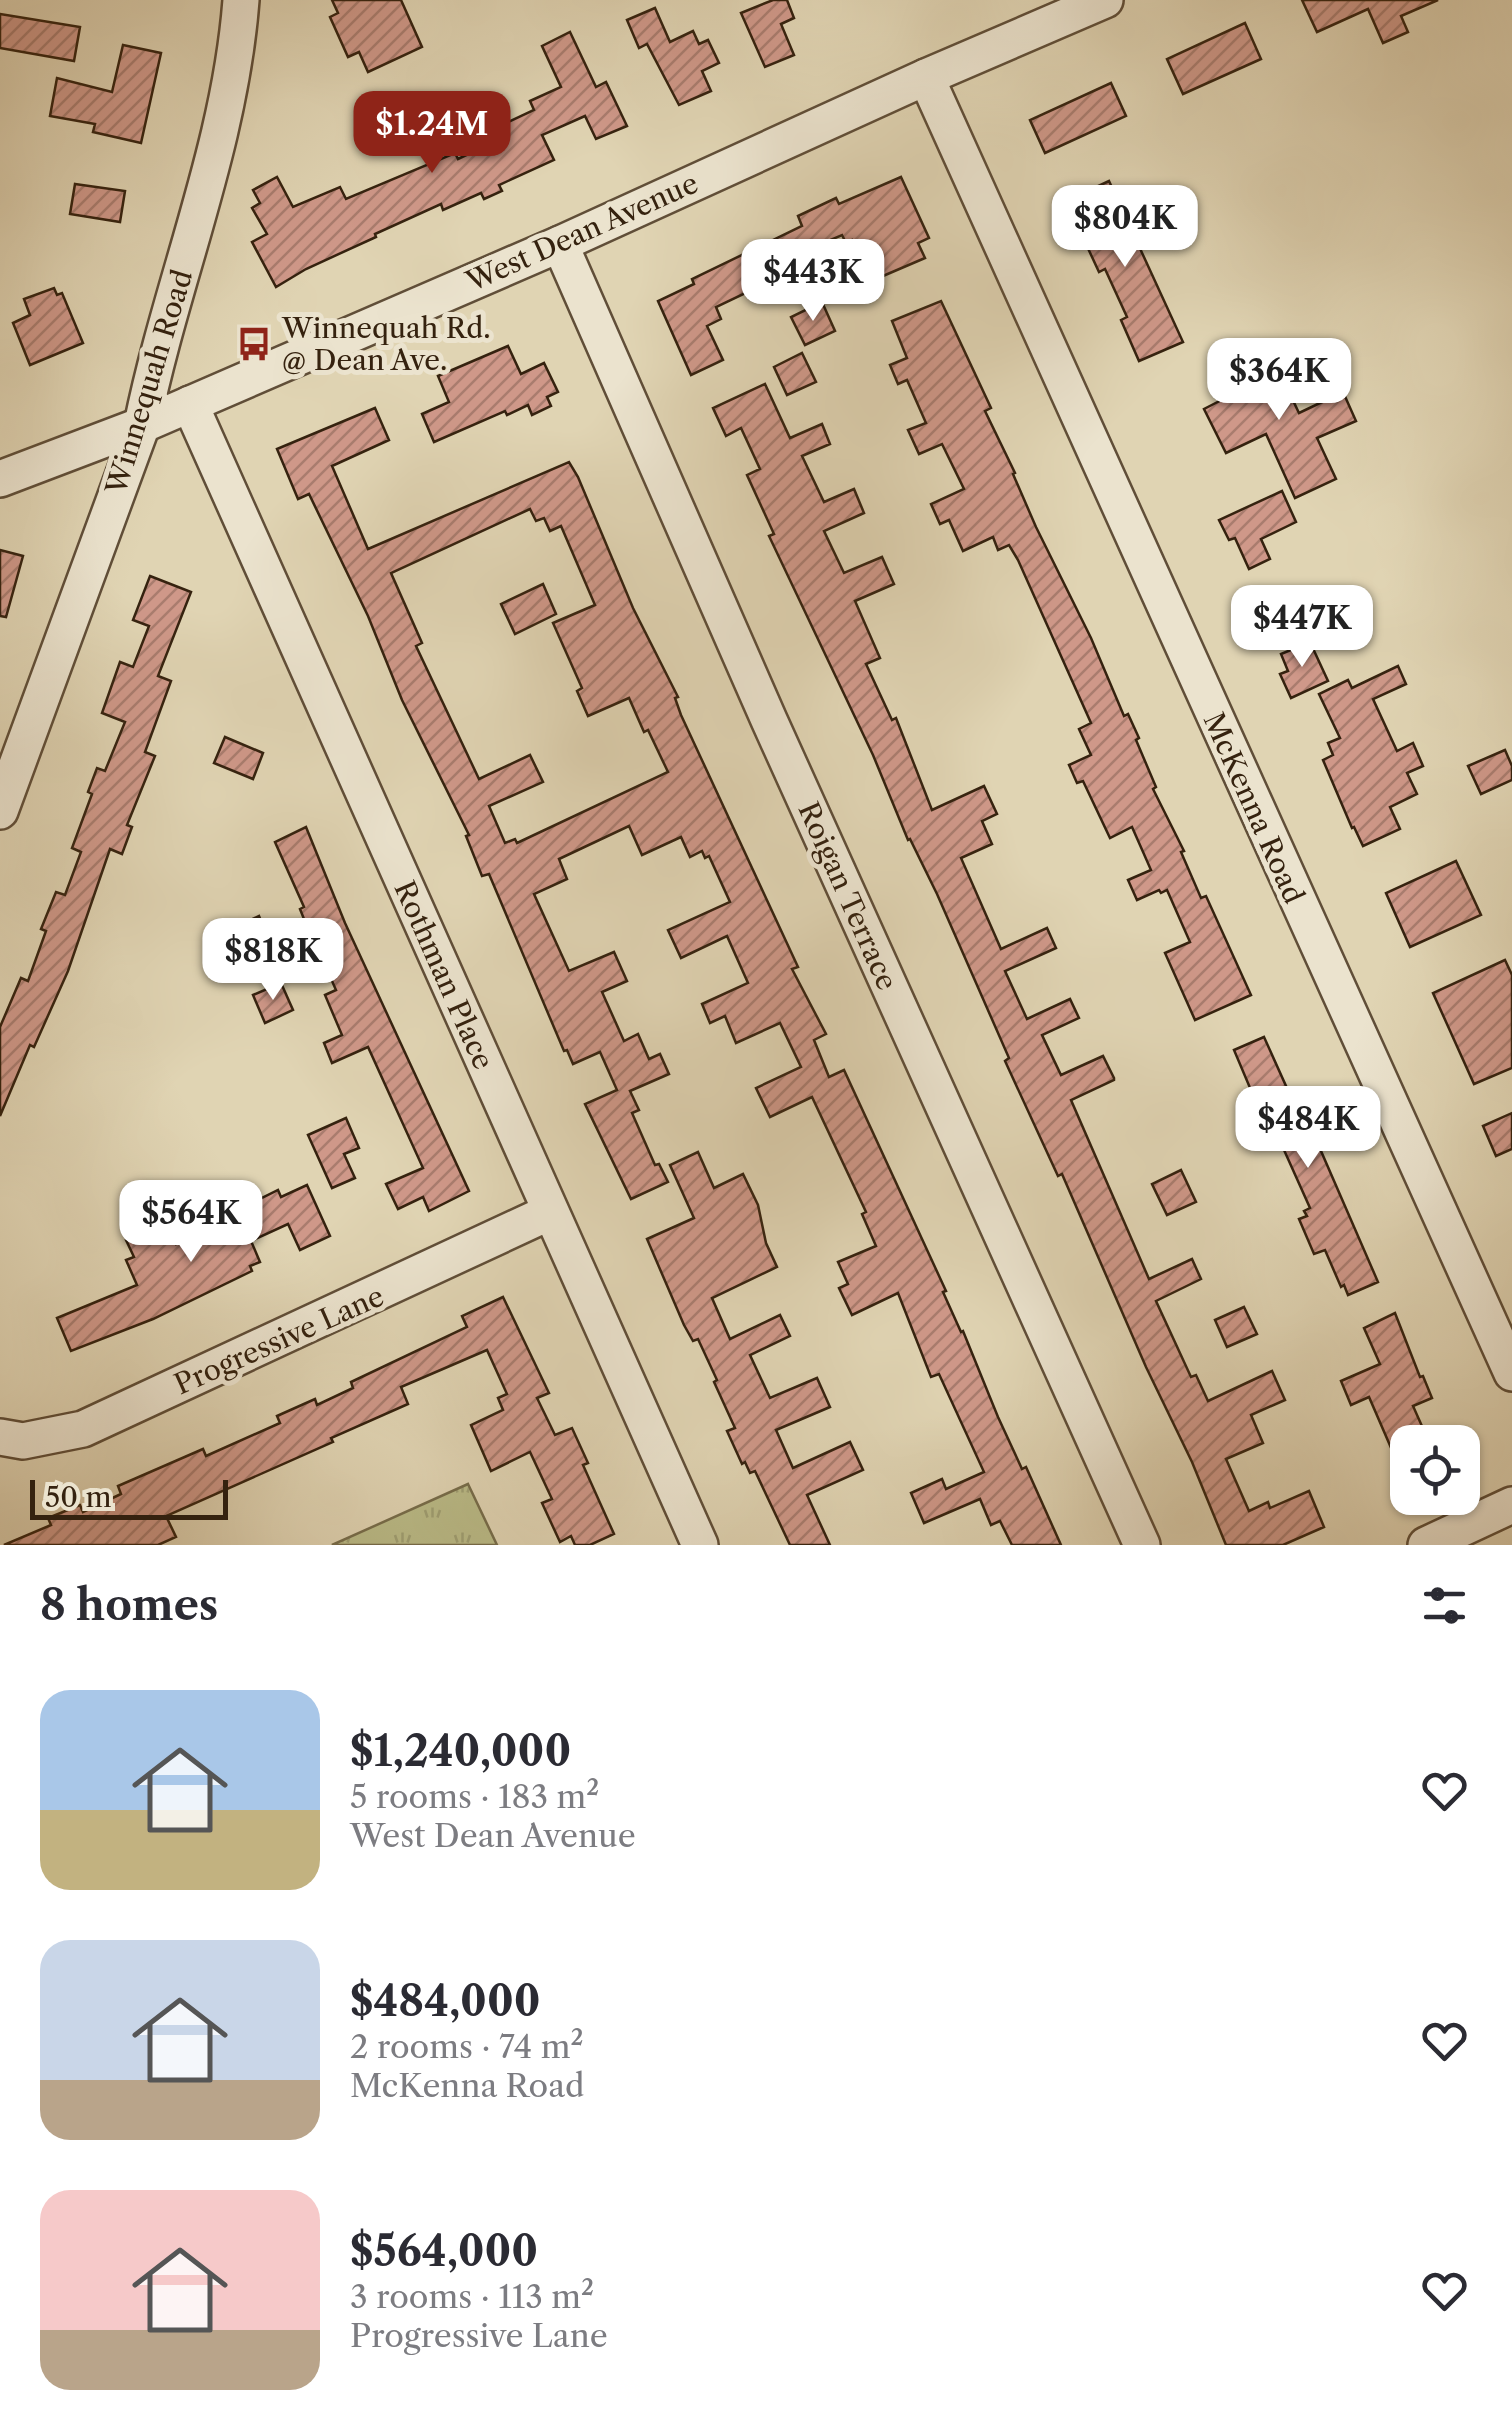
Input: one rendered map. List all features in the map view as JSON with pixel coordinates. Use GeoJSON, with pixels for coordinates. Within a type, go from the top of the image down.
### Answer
{"type":"FeatureCollection","features":[{"type":"Feature","properties":{"kind":"street","name":"Winnequah Road"},"geometry":{"type":"LineString","coordinates":[[0,811],[142,425],[151,380],[204,203],[237,54],[241,0]]}},
{"type":"Feature","properties":{"kind":"street","name":"West Dean Avenue"},"geometry":{"type":"LineString","coordinates":[[0,479],[142,425],[560,244],[926,77],[1106,0]]}},
{"type":"Feature","properties":{"kind":"street","name":"McKenna Road"},"geometry":{"type":"LineString","coordinates":[[926,77],[1356,1036],[1512,1373]]}},
{"type":"Feature","properties":{"kind":"street","name":"Roigan Terrace"},"geometry":{"type":"LineString","coordinates":[[560,244],[769,720],[1142,1545]]}},
{"type":"Feature","properties":{"kind":"street","name":"Rothman Place"},"geometry":{"type":"LineString","coordinates":[[190,404],[700,1545]]}},
{"type":"Feature","properties":{"kind":"street","name":"Progressive Lane"},"geometry":{"type":"LineString","coordinates":[[0,1437],[23,1440],[83,1429],[550,1212]]}},
{"type":"Feature","properties":{"kind":"street"},"geometry":{"type":"LineString","coordinates":[[1426,1545],[1512,1506]]}},
{"type":"Feature","properties":{"kind":"green space"},"geometry":{"type":"Polygon","coordinates":[[[468,1484],[497,1545],[332,1545],[468,1484]]]}},
{"type":"Feature","properties":{"kind":"building"},"geometry":{"type":"Polygon","coordinates":[[[332,0],[401,0],[422,47],[368,72],[359,52],[348,57],[330,17],[338,13],[332,0]]]}},
{"type":"Feature","properties":{"kind":"building"},"geometry":{"type":"Polygon","coordinates":[[[773,0],[787,0],[794,18],[781,24],[794,55],[765,67],[741,13],[773,0]]]}},
{"type":"Feature","properties":{"kind":"building"},"geometry":{"type":"Polygon","coordinates":[[[1302,0],[1438,0],[1401,16],[1408,32],[1383,43],[1368,9],[1317,32],[1302,0]]]}},
{"type":"Feature","properties":{"kind":"building"},"geometry":{"type":"Polygon","coordinates":[[[655,8],[670,42],[693,31],[699,44],[708,40],[719,63],[702,71],[711,91],[679,105],[647,44],[639,48],[627,20],[655,8]]]}},
{"type":"Feature","properties":{"kind":"building"},"geometry":{"type":"Polygon","coordinates":[[[0,14],[80,27],[74,61],[0,48],[0,14]]]}},
{"type":"Feature","properties":{"kind":"building"},"geometry":{"type":"Polygon","coordinates":[[[1245,23],[1261,59],[1183,94],[1167,59],[1245,23]]]}},
{"type":"Feature","properties":{"kind":"building"},"geometry":{"type":"Polygon","coordinates":[[[570,32],[596,87],[606,82],[627,126],[596,139],[585,116],[542,135],[554,160],[499,185],[502,191],[484,199],[481,193],[443,210],[441,204],[276,287],[252,242],[267,234],[252,208],[260,203],[253,190],[277,177],[293,207],[340,187],[346,199],[455,153],[458,159],[498,140],[493,129],[534,110],[530,101],[561,87],[542,46],[570,32]]]}},
{"type":"Feature","properties":{"kind":"building"},"geometry":{"type":"Polygon","coordinates":[[[123,45],[161,53],[141,143],[93,132],[95,124],[50,116],[57,78],[112,92],[123,45]]]}},
{"type":"Feature","properties":{"kind":"building"},"geometry":{"type":"Polygon","coordinates":[[[1111,83],[1126,116],[1045,153],[1030,120],[1111,83]]]}},
{"type":"Feature","properties":{"kind":"building"},"geometry":{"type":"Polygon","coordinates":[[[901,177],[929,238],[918,243],[925,258],[869,282],[852,240],[846,243],[842,235],[788,258],[793,269],[780,275],[787,288],[765,298],[760,286],[716,307],[721,319],[707,326],[723,360],[691,375],[658,301],[694,284],[692,279],[802,226],[798,216],[836,198],[839,204],[901,177]]]}},
{"type":"Feature","properties":{"kind":"building"},"geometry":{"type":"Polygon","coordinates":[[[1109,181],[1183,342],[1139,361],[1121,320],[1127,317],[1105,269],[1099,272],[1066,201],[1109,181]]]}},
{"type":"Feature","properties":{"kind":"building"},"geometry":{"type":"Polygon","coordinates":[[[75,184],[125,191],[120,222],[70,214],[75,184]]]}},
{"type":"Feature","properties":{"kind":"building"},"geometry":{"type":"Polygon","coordinates":[[[54,288],[57,295],[62,293],[83,343],[30,365],[13,323],[30,315],[24,299],[54,288]]]}},
{"type":"Feature","properties":{"kind":"building"},"geometry":{"type":"Polygon","coordinates":[[[941,301],[991,408],[985,411],[1036,527],[1091,638],[1124,716],[1128,714],[1139,738],[1136,740],[1156,787],[1153,789],[1184,851],[1181,852],[1201,898],[1206,896],[1251,995],[1195,1020],[1165,953],[1190,942],[1167,890],[1137,900],[1128,880],[1151,870],[1132,827],[1110,838],[1083,781],[1077,783],[1069,765],[1091,755],[1079,729],[1091,723],[1018,560],[1009,545],[998,550],[993,537],[963,551],[949,520],[940,524],[931,504],[964,489],[942,444],[919,454],[908,430],[926,423],[907,380],[898,384],[890,365],[907,358],[892,321],[941,301]]]}},
{"type":"Feature","properties":{"kind":"building"},"geometry":{"type":"Polygon","coordinates":[[[822,302],[835,331],[805,345],[791,317],[822,302]]]}},
{"type":"Feature","properties":{"kind":"building"},"geometry":{"type":"Polygon","coordinates":[[[508,346],[521,374],[544,363],[558,392],[547,397],[551,406],[532,415],[528,405],[507,415],[505,411],[434,442],[422,414],[449,402],[438,376],[508,346]]]}},
{"type":"Feature","properties":{"kind":"building"},"geometry":{"type":"Polygon","coordinates":[[[1257,351],[1267,374],[1278,369],[1299,413],[1343,392],[1356,421],[1317,438],[1336,479],[1295,498],[1266,434],[1226,453],[1204,409],[1237,392],[1228,365],[1257,351]]]}},
{"type":"Feature","properties":{"kind":"building"},"geometry":{"type":"Polygon","coordinates":[[[802,353],[816,382],[787,395],[774,367],[802,353]]]}},
{"type":"Feature","properties":{"kind":"building"},"geometry":{"type":"Polygon","coordinates":[[[765,384],[790,438],[822,424],[830,444],[802,456],[824,502],[854,489],[864,513],[824,531],[844,573],[882,557],[894,584],[855,601],[880,658],[866,664],[892,720],[896,718],[932,810],[984,786],[997,814],[982,821],[992,844],[961,858],[1001,949],[1047,928],[1056,948],[1005,971],[1027,1019],[1070,999],[1079,1018],[1042,1035],[1061,1075],[1103,1056],[1114,1078],[1071,1100],[1149,1279],[1192,1259],[1201,1279],[1156,1301],[1191,1377],[1196,1375],[1208,1401],[1272,1371],[1285,1400],[1251,1415],[1263,1443],[1226,1459],[1249,1511],[1268,1502],[1270,1508],[1309,1491],[1324,1527],[1283,1545],[1226,1545],[1062,1174],[1058,1176],[1005,1061],[1009,1058],[937,894],[908,840],[873,755],[769,536],[774,534],[747,475],[760,469],[741,428],[726,436],[713,408],[765,384]]]}},
{"type":"Feature","properties":{"kind":"building"},"geometry":{"type":"Polygon","coordinates":[[[375,408],[389,440],[332,466],[368,549],[569,462],[798,967],[792,969],[826,1034],[814,1040],[829,1077],[844,1070],[946,1291],[943,1292],[998,1417],[1022,1469],[1026,1467],[1061,1545],[1012,1545],[1000,1521],[991,1525],[980,1499],[924,1523],[911,1493],[942,1479],[946,1489],[984,1472],[939,1374],[931,1377],[898,1293],[852,1315],[839,1288],[848,1284],[838,1262],[876,1246],[862,1214],[866,1212],[812,1097],[770,1117],[756,1088],[801,1067],[780,1023],[736,1043],[725,1016],[710,1023],[702,1004],[748,983],[727,936],[681,958],[668,930],[730,902],[709,856],[705,858],[702,851],[690,857],[681,837],[642,855],[629,826],[559,859],[567,879],[534,894],[569,971],[614,952],[627,981],[602,992],[624,1041],[638,1034],[649,1059],[660,1054],[669,1074],[630,1091],[639,1110],[632,1113],[655,1165],[659,1164],[668,1182],[631,1199],[585,1104],[617,1090],[600,1052],[573,1064],[567,1050],[564,1051],[489,874],[482,876],[466,836],[469,835],[402,700],[368,616],[309,494],[298,499],[277,449],[375,408]],[[530,509],[391,573],[422,643],[416,646],[479,779],[530,755],[543,782],[489,806],[505,843],[515,839],[517,843],[668,772],[629,698],[588,716],[577,691],[582,688],[553,623],[595,605],[561,526],[550,531],[544,518],[536,521],[530,509]]]}},
{"type":"Feature","properties":{"kind":"building"},"geometry":{"type":"Polygon","coordinates":[[[1282,491],[1296,522],[1261,539],[1270,559],[1249,569],[1235,538],[1229,540],[1219,520],[1282,491]]]}},
{"type":"Feature","properties":{"kind":"building"},"geometry":{"type":"Polygon","coordinates":[[[0,550],[23,556],[6,617],[0,616],[0,550]]]}},
{"type":"Feature","properties":{"kind":"building"},"geometry":{"type":"Polygon","coordinates":[[[150,576],[191,592],[158,676],[171,681],[145,752],[155,756],[127,825],[132,827],[122,854],[110,849],[68,971],[0,1116],[0,1027],[21,978],[28,981],[46,931],[41,929],[56,892],[65,895],[81,852],[72,848],[92,794],[88,792],[97,768],[105,771],[125,722],[102,713],[120,662],[133,667],[149,626],[133,620],[150,576]]]}},
{"type":"Feature","properties":{"kind":"building"},"geometry":{"type":"Polygon","coordinates":[[[543,584],[556,614],[515,634],[501,604],[543,584]]]}},
{"type":"Feature","properties":{"kind":"building"},"geometry":{"type":"Polygon","coordinates":[[[1310,642],[1328,681],[1291,698],[1280,674],[1288,671],[1281,654],[1310,642]]]}},
{"type":"Feature","properties":{"kind":"building"},"geometry":{"type":"Polygon","coordinates":[[[1398,666],[1406,684],[1373,699],[1397,751],[1413,743],[1423,766],[1407,773],[1417,794],[1390,807],[1400,829],[1363,846],[1323,760],[1333,755],[1328,743],[1340,738],[1319,694],[1348,680],[1352,688],[1398,666]]]}},
{"type":"Feature","properties":{"kind":"building"},"geometry":{"type":"Polygon","coordinates":[[[225,737],[263,753],[253,779],[214,763],[225,737]]]}},
{"type":"Feature","properties":{"kind":"building"},"geometry":{"type":"Polygon","coordinates":[[[1505,750],[1512,766],[1512,780],[1481,794],[1468,766],[1505,750]]]}},
{"type":"Feature","properties":{"kind":"building"},"geometry":{"type":"Polygon","coordinates":[[[306,827],[345,923],[469,1191],[429,1211],[423,1197],[398,1209],[386,1184],[423,1168],[368,1047],[332,1063],[324,1043],[342,1035],[325,995],[336,990],[318,949],[309,954],[295,923],[304,919],[300,909],[304,907],[275,842],[306,827]]]}},
{"type":"Feature","properties":{"kind":"building"},"geometry":{"type":"Polygon","coordinates":[[[1456,861],[1481,915],[1410,947],[1386,893],[1456,861]]]}},
{"type":"Feature","properties":{"kind":"building"},"geometry":{"type":"Polygon","coordinates":[[[259,916],[269,940],[244,951],[233,928],[259,916]]]}},
{"type":"Feature","properties":{"kind":"building"},"geometry":{"type":"Polygon","coordinates":[[[1505,960],[1512,975],[1512,1068],[1474,1084],[1433,993],[1505,960]]]}},
{"type":"Feature","properties":{"kind":"building"},"geometry":{"type":"Polygon","coordinates":[[[281,983],[293,1010],[265,1023],[253,995],[281,983]]]}},
{"type":"Feature","properties":{"kind":"building"},"geometry":{"type":"Polygon","coordinates":[[[1264,1037],[1291,1097],[1298,1094],[1378,1282],[1348,1295],[1325,1250],[1314,1254],[1299,1219],[1307,1216],[1304,1211],[1310,1208],[1258,1092],[1253,1095],[1234,1050],[1264,1037]]]}},
{"type":"Feature","properties":{"kind":"building"},"geometry":{"type":"Polygon","coordinates":[[[1512,1113],[1512,1149],[1496,1156],[1483,1126],[1512,1113]]]}},
{"type":"Feature","properties":{"kind":"building"},"geometry":{"type":"Polygon","coordinates":[[[346,1118],[359,1148],[344,1154],[355,1178],[332,1188],[308,1135],[346,1118]]]}},
{"type":"Feature","properties":{"kind":"building"},"geometry":{"type":"Polygon","coordinates":[[[698,1152],[714,1188],[743,1174],[758,1205],[766,1243],[777,1267],[712,1298],[730,1339],[780,1315],[790,1336],[750,1355],[770,1398],[817,1378],[830,1407],[776,1430],[793,1468],[850,1442],[863,1470],[807,1495],[830,1545],[790,1545],[755,1471],[750,1473],[745,1462],[742,1464],[727,1431],[735,1428],[714,1382],[717,1380],[698,1339],[693,1341],[684,1325],[647,1239],[694,1218],[670,1165],[698,1152]]]}},
{"type":"Feature","properties":{"kind":"building"},"geometry":{"type":"Polygon","coordinates":[[[1181,1170],[1196,1202],[1167,1215],[1152,1184],[1181,1170]]]}},
{"type":"Feature","properties":{"kind":"building"},"geometry":{"type":"Polygon","coordinates":[[[307,1185],[330,1236],[300,1250],[288,1224],[251,1241],[260,1262],[250,1266],[252,1271],[153,1319],[71,1351],[57,1318],[137,1285],[126,1260],[134,1257],[126,1240],[164,1219],[176,1244],[257,1208],[254,1202],[278,1190],[281,1197],[307,1185]]]}},
{"type":"Feature","properties":{"kind":"building"},"geometry":{"type":"Polygon","coordinates":[[[503,1297],[549,1393],[537,1398],[555,1435],[572,1428],[588,1463],[583,1465],[614,1534],[590,1545],[575,1545],[571,1536],[560,1542],[542,1503],[552,1499],[530,1452],[491,1471],[471,1425],[503,1410],[498,1398],[507,1394],[487,1350],[401,1387],[408,1404],[166,1516],[176,1537],[158,1545],[4,1545],[51,1525],[48,1518],[80,1505],[83,1512],[121,1494],[118,1486],[203,1449],[206,1456],[280,1423],[277,1416],[315,1399],[317,1405],[353,1388],[351,1382],[467,1327],[462,1316],[503,1297]]]}},
{"type":"Feature","properties":{"kind":"building"},"geometry":{"type":"Polygon","coordinates":[[[1244,1307],[1257,1334],[1227,1347],[1215,1320],[1244,1307]]]}},
{"type":"Feature","properties":{"kind":"building"},"geometry":{"type":"Polygon","coordinates":[[[1395,1313],[1432,1398],[1413,1406],[1421,1425],[1390,1425],[1390,1445],[1369,1397],[1351,1405],[1341,1381],[1380,1364],[1364,1328],[1395,1313]]]}},
{"type":"Feature","properties":{"kind":"place","name":"Winnequah Rd. @ Dean Ave."},"geometry":{"type":"Point","coordinates":[254,344]}}]}
